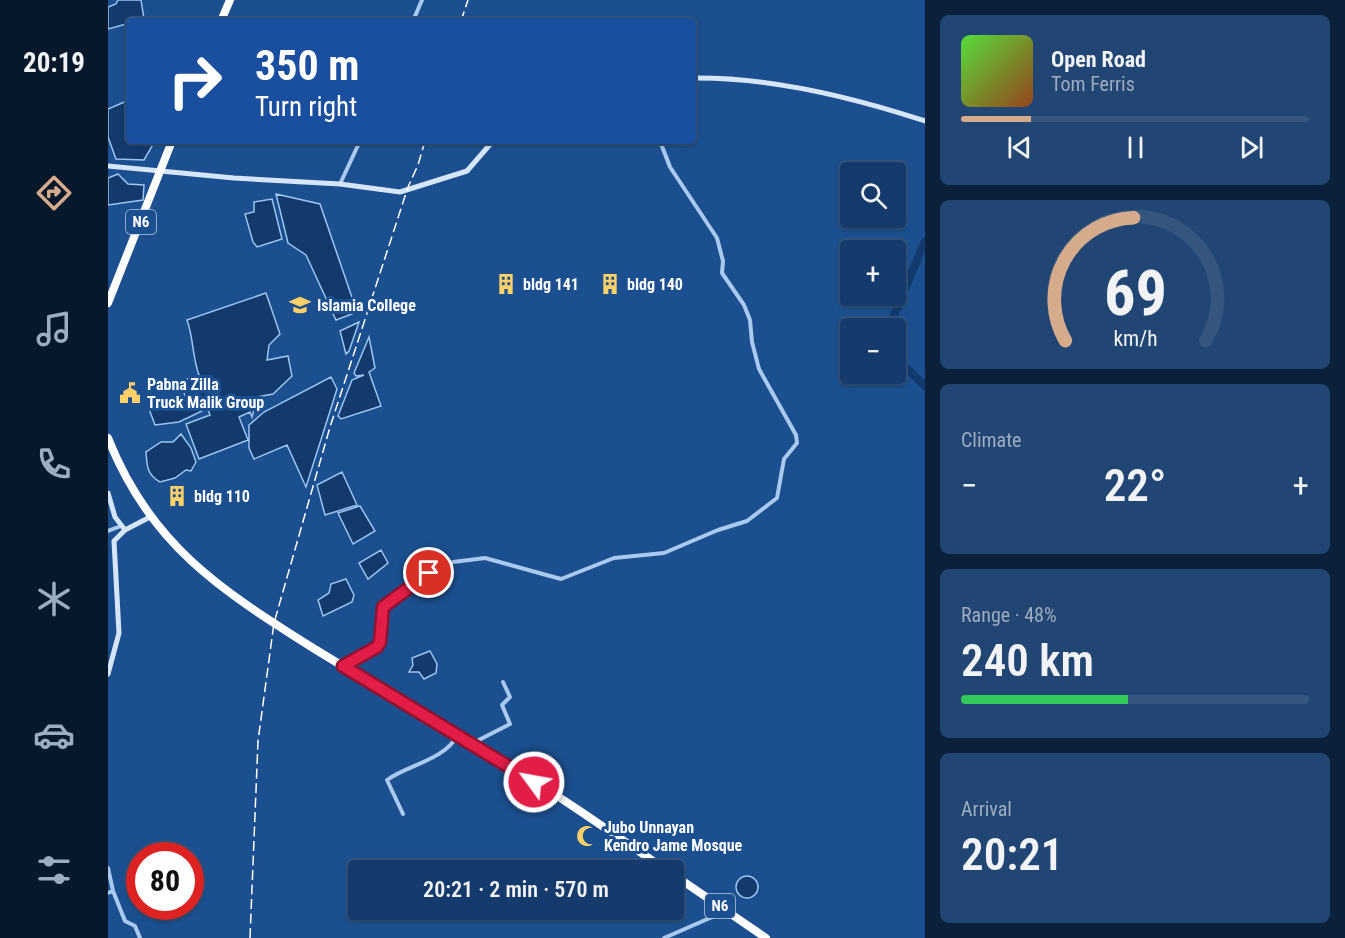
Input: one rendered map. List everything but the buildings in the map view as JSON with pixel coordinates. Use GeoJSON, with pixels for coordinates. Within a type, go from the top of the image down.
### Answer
{"type":"FeatureCollection","features":[{"type":"Feature","properties":{"kind":"highway"},"geometry":{"type":"LineString","coordinates":[[222,18],[230,0]]}},
{"type":"Feature","properties":{"kind":"highway","name":"N6"},"geometry":{"type":"LineString","coordinates":[[108,303],[171,144]]}},
{"type":"Feature","properties":{"kind":"highway"},"geometry":{"type":"LineString","coordinates":[[108,438],[150,517],[194,566],[229,594],[472,743],[591,818],[652,860]]}},
{"type":"Feature","properties":{"kind":"highway","name":"N6"},"geometry":{"type":"LineString","coordinates":[[684,882],[766,938]]}},
{"type":"Feature","properties":{"kind":"main road"},"geometry":{"type":"LineString","coordinates":[[696,78],[752,81],[881,107],[925,121]]}},
{"type":"Feature","properties":{"kind":"main road"},"geometry":{"type":"LineString","coordinates":[[108,166],[234,178],[340,184],[400,192],[467,171],[490,144]]}},
{"type":"Feature","properties":{"kind":"main road"},"geometry":{"type":"LineString","coordinates":[[108,493],[115,517],[123,528]]}},
{"type":"Feature","properties":{"kind":"main road"},"geometry":{"type":"LineString","coordinates":[[108,674],[119,633],[114,541],[123,528],[150,517]]}},
{"type":"Feature","properties":{"kind":"street"},"geometry":{"type":"LineString","coordinates":[[414,18],[423,0]]}},
{"type":"Feature","properties":{"kind":"street"},"geometry":{"type":"LineString","coordinates":[[340,184],[359,144]]}},
{"type":"Feature","properties":{"kind":"street"},"geometry":{"type":"LineString","coordinates":[[343,666],[377,647],[380,642],[382,612],[387,603],[442,567],[485,558],[554,579],[568,578],[614,558],[664,553],[718,530],[741,524],[762,512],[777,498],[784,459],[797,443],[796,435],[759,369],[752,342],[750,320],[744,305],[722,273],[723,261],[717,238],[670,167],[661,144]]}},
{"type":"Feature","properties":{"kind":"street"},"geometry":{"type":"LineString","coordinates":[[108,531],[123,528]]}},
{"type":"Feature","properties":{"kind":"street"},"geometry":{"type":"LineString","coordinates":[[472,743],[510,724],[502,705],[510,697],[503,682]]}},
{"type":"Feature","properties":{"kind":"street"},"geometry":{"type":"LineString","coordinates":[[403,814],[387,780],[438,755],[453,743],[458,735]]}},
{"type":"Feature","properties":{"kind":"street"},"geometry":{"type":"LineString","coordinates":[[108,868],[113,891],[124,921],[135,927],[140,938]]}},
{"type":"Feature","properties":{"kind":"street"},"geometry":{"type":"LineString","coordinates":[[108,893],[113,891]]}},
{"type":"Feature","properties":{"kind":"street"},"geometry":{"type":"LineString","coordinates":[[664,938],[727,911]]}},
{"type":"Feature","properties":{"kind":"water"},"geometry":{"type":"Polygon","coordinates":[[[118,0],[141,0],[144,18],[126,18],[126,24],[108,29],[108,7],[116,4],[118,0]]]}},
{"type":"Feature","properties":{"kind":"water"},"geometry":{"type":"Polygon","coordinates":[[[126,101],[126,144],[153,144],[144,160],[116,159],[108,137],[108,109],[126,101]]]}},
{"type":"Feature","properties":{"kind":"water"},"geometry":{"type":"Polygon","coordinates":[[[118,174],[128,184],[144,185],[143,200],[108,205],[108,178],[118,174]]]}},
{"type":"Feature","properties":{"kind":"water"},"geometry":{"type":"Polygon","coordinates":[[[276,194],[320,204],[357,312],[336,320],[306,255],[288,243],[276,194]]]}},
{"type":"Feature","properties":{"kind":"water"},"geometry":{"type":"Polygon","coordinates":[[[272,199],[282,239],[257,247],[253,242],[245,214],[254,212],[254,202],[272,199]]]}},
{"type":"Feature","properties":{"kind":"water"},"geometry":{"type":"Polygon","coordinates":[[[266,293],[280,334],[269,345],[267,360],[288,356],[292,376],[273,394],[257,397],[252,417],[250,412],[239,417],[248,440],[199,459],[186,424],[210,415],[204,398],[199,400],[203,405],[202,411],[179,422],[155,425],[149,409],[186,398],[180,382],[199,375],[187,320],[266,293]]]}},
{"type":"Feature","properties":{"kind":"water"},"geometry":{"type":"Polygon","coordinates":[[[359,322],[349,351],[346,354],[340,331],[359,322]]]}},
{"type":"Feature","properties":{"kind":"water"},"geometry":{"type":"Polygon","coordinates":[[[369,337],[375,368],[369,372],[381,406],[341,419],[338,416],[352,380],[364,375],[356,376],[354,373],[369,337]]]}},
{"type":"Feature","properties":{"kind":"water"},"geometry":{"type":"Polygon","coordinates":[[[331,377],[337,389],[306,487],[287,445],[254,459],[249,448],[249,425],[264,412],[331,377]]]}},
{"type":"Feature","properties":{"kind":"water"},"geometry":{"type":"Polygon","coordinates":[[[181,434],[191,448],[196,462],[191,471],[186,470],[175,478],[160,482],[150,473],[146,452],[161,442],[173,442],[181,434]]]}},
{"type":"Feature","properties":{"kind":"water"},"geometry":{"type":"Polygon","coordinates":[[[342,472],[357,505],[325,515],[317,485],[342,472]]]}},
{"type":"Feature","properties":{"kind":"water"},"geometry":{"type":"Polygon","coordinates":[[[360,506],[375,531],[353,544],[338,513],[360,506]]]}},
{"type":"Feature","properties":{"kind":"water"},"geometry":{"type":"Polygon","coordinates":[[[381,550],[388,563],[368,579],[359,563],[381,550]]]}},
{"type":"Feature","properties":{"kind":"water"},"geometry":{"type":"Polygon","coordinates":[[[346,579],[354,595],[352,602],[323,616],[318,600],[329,593],[331,584],[346,579]]]}},
{"type":"Feature","properties":{"kind":"water"},"geometry":{"type":"Polygon","coordinates":[[[430,651],[437,664],[436,673],[424,679],[419,672],[409,672],[413,665],[412,658],[430,651]]]}},
{"type":"Feature","properties":{"kind":"water"},"geometry":{"type":"Polygon","coordinates":[[[747,876],[757,883],[758,887],[751,897],[747,898],[737,891],[736,887],[743,877],[747,876]]]}},
{"type":"Feature","properties":{"kind":"waterway"},"geometry":{"type":"LineString","coordinates":[[893,318],[925,241]]}},
{"type":"Feature","properties":{"kind":"waterway"},"geometry":{"type":"LineString","coordinates":[[906,368],[925,386]]}},
{"type":"Feature","properties":{"kind":"railway"},"geometry":{"type":"LineString","coordinates":[[462,18],[468,0]]}},
{"type":"Feature","properties":{"kind":"railway"},"geometry":{"type":"LineString","coordinates":[[250,938],[258,741],[274,623],[330,427],[424,144]]}},
{"type":"Feature","properties":{"kind":"place","name":"bldg 141"},"geometry":{"type":"Point","coordinates":[506,284]}},
{"type":"Feature","properties":{"kind":"place","name":"bldg 140"},"geometry":{"type":"Point","coordinates":[610,284]}},
{"type":"Feature","properties":{"kind":"place","name":"Islamia College"},"geometry":{"type":"Point","coordinates":[300,305]}},
{"type":"Feature","properties":{"kind":"place","name":"Pabna Zilla Truck Malik Group"},"geometry":{"type":"Point","coordinates":[130,393]}},
{"type":"Feature","properties":{"kind":"place","name":"bldg 110"},"geometry":{"type":"Point","coordinates":[177,496]}},
{"type":"Feature","properties":{"kind":"place","name":"Jubo Unnayan Kendro Jame Mosque"},"geometry":{"type":"Point","coordinates":[587,836]}},
{"type":"Feature","properties":{"kind":"route"},"geometry":{"type":"LineString","coordinates":[[429,573],[383,607],[380,642],[377,647],[343,666],[534,782]]}}]}
